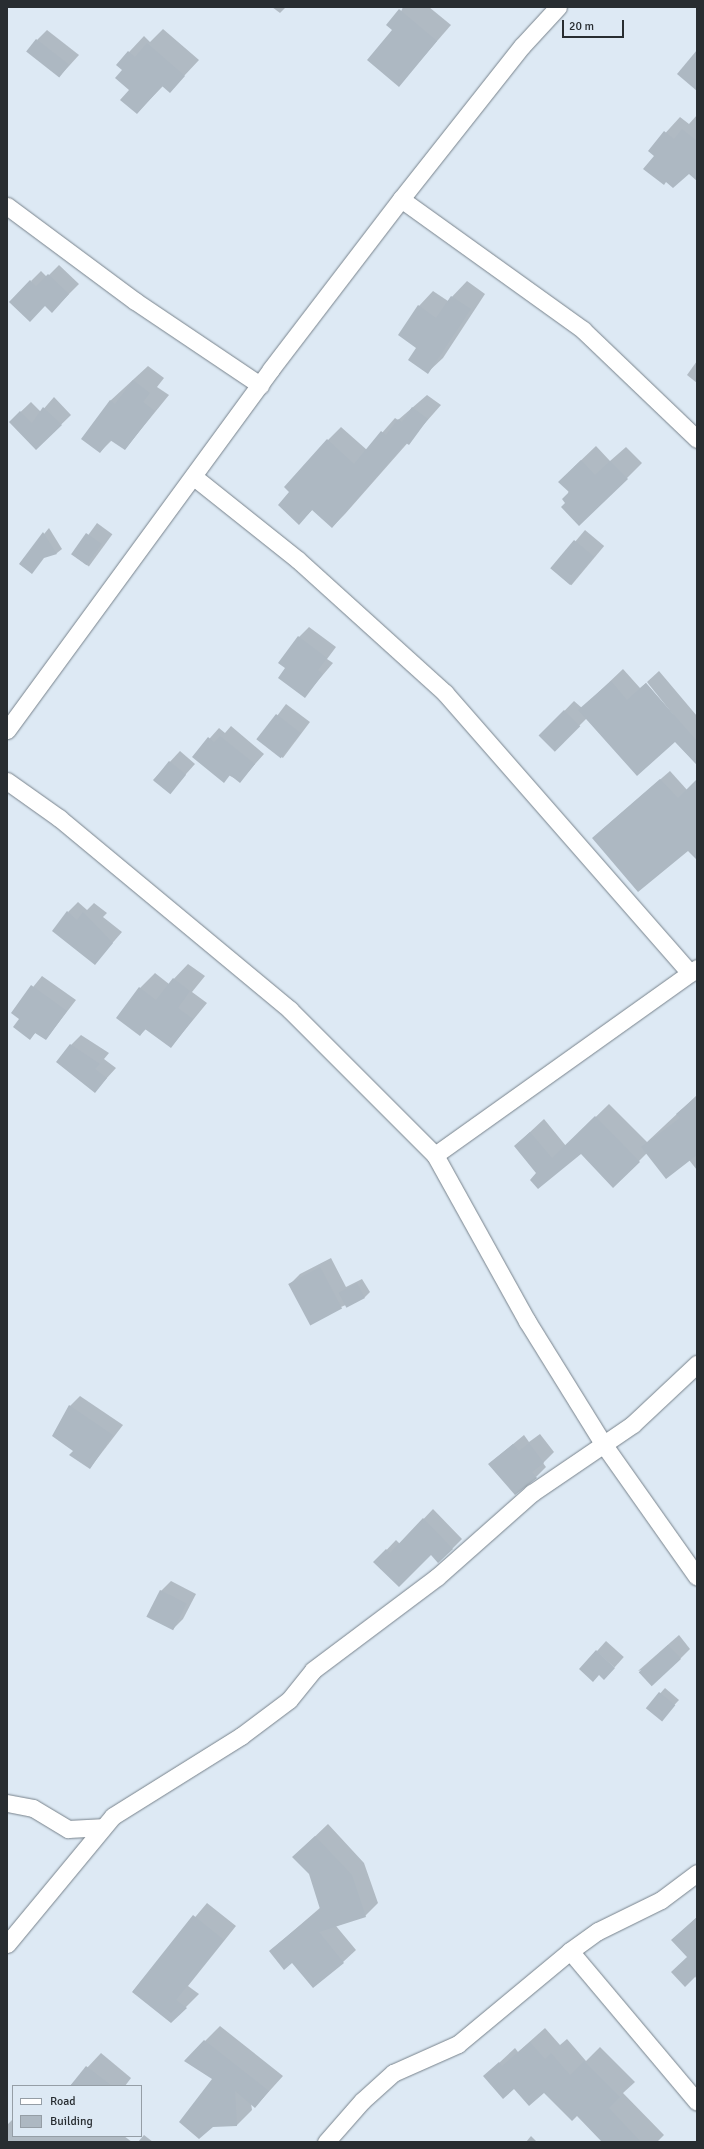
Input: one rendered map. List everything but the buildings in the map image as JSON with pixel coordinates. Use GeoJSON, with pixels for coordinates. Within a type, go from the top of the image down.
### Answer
{"type":"FeatureCollection","features":[{"type":"Feature","properties":{"kind":"street"},"geometry":{"type":"LineString","coordinates":[[7,730],[260,385],[401,199],[522,46],[558,7]]}},
{"type":"Feature","properties":{"kind":"street"},"geometry":{"type":"LineString","coordinates":[[401,199],[584,330],[697,439]]}},
{"type":"Feature","properties":{"kind":"street"},"geometry":{"type":"LineString","coordinates":[[7,206],[135,301],[260,385]]}},
{"type":"Feature","properties":{"kind":"street"},"geometry":{"type":"LineString","coordinates":[[194,477],[298,560],[445,692],[693,971],[435,1155]]}},
{"type":"Feature","properties":{"kind":"street"},"geometry":{"type":"LineString","coordinates":[[7,781],[59,818],[290,1010],[435,1155],[527,1321],[604,1445],[697,1577]]}},
{"type":"Feature","properties":{"kind":"street"},"geometry":{"type":"LineString","coordinates":[[7,1944],[101,1827],[125,1807],[241,1736],[283,1705],[313,1670],[437,1577],[532,1493],[576,1460],[604,1445],[633,1424],[697,1364]]}},
{"type":"Feature","properties":{"kind":"street"},"geometry":{"type":"LineString","coordinates":[[7,1803],[33,1808],[68,1829],[101,1827]]}},
{"type":"Feature","properties":{"kind":"street"},"geometry":{"type":"LineString","coordinates":[[327,2141],[393,2073],[458,2044],[570,1951],[598,1931],[661,1900],[697,1873]]}},
{"type":"Feature","properties":{"kind":"street"},"geometry":{"type":"LineString","coordinates":[[570,1951],[697,2102]]}}]}
